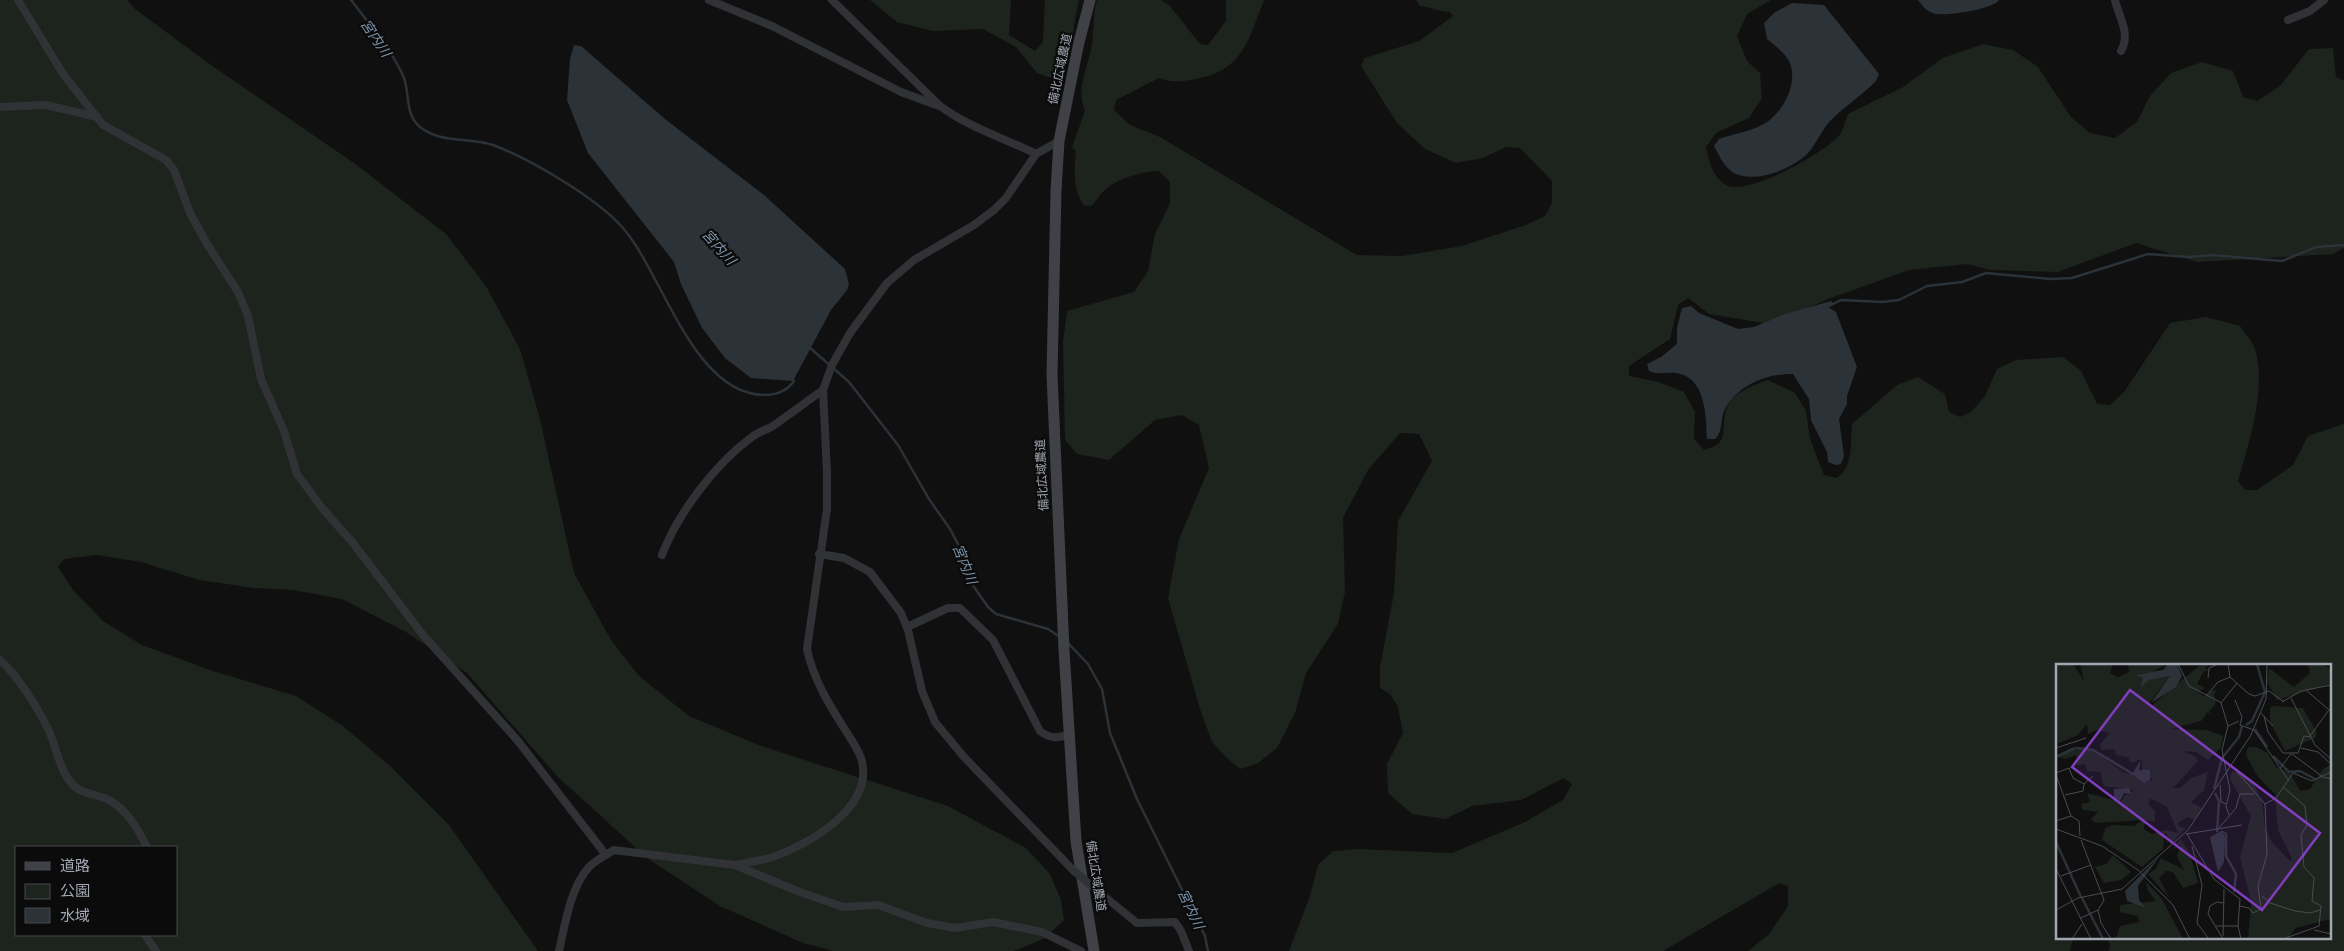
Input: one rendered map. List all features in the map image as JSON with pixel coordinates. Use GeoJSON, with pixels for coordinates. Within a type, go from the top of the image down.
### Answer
{"type":"FeatureCollection","features":[{"type":"Feature","properties":{"kind":"street"},"geometry":{"type":"LineString","coordinates":[[18,0],[63,74],[103,125],[166,160],[174,170],[190,213],[206,244],[238,292],[248,316],[261,379],[284,431],[297,474],[322,508],[353,543],[423,635],[518,742],[606,855]]}},
{"type":"Feature","properties":{"kind":"street"},"geometry":{"type":"LineString","coordinates":[[710,0],[772,26],[901,92],[940,106]]}},
{"type":"Feature","properties":{"kind":"street"},"geometry":{"type":"LineString","coordinates":[[832,0],[940,106],[955,117],[1036,154]]}},
{"type":"Feature","properties":{"kind":"street","name":"備北広域農道"},"geometry":{"type":"LineString","coordinates":[[1090,0],[1078,42],[1060,141],[1056,191],[1052,374],[1064,650],[1076,841],[1094,951]]}},
{"type":"Feature","properties":{"kind":"street"},"geometry":{"type":"LineString","coordinates":[[2115,0],[2121,14],[2124,31],[2124,44],[2121,52]]}},
{"type":"Feature","properties":{"kind":"street"},"geometry":{"type":"LineString","coordinates":[[2288,20],[2310,11],[2324,0]]}},
{"type":"Feature","properties":{"kind":"street"},"geometry":{"type":"LineString","coordinates":[[0,107],[46,105],[97,116]]}},
{"type":"Feature","properties":{"kind":"street"},"geometry":{"type":"LineString","coordinates":[[735,865],[771,858],[792,849],[843,816],[857,798],[863,781],[864,770],[856,746],[820,688],[811,668],[807,649],[826,509],[827,472],[823,390],[832,365],[850,333],[887,283],[914,260],[974,225],[994,210],[1006,198],[1036,154],[1060,141]]}},
{"type":"Feature","properties":{"kind":"street"},"geometry":{"type":"LineString","coordinates":[[662,555],[668,539],[720,465],[753,436],[771,427],[823,390]]}},
{"type":"Feature","properties":{"kind":"street"},"geometry":{"type":"LineString","coordinates":[[820,554],[844,558],[870,572],[901,613],[907,627],[922,691],[935,722],[964,757],[1074,871],[1136,923],[1175,922],[1190,951]]}},
{"type":"Feature","properties":{"kind":"street"},"geometry":{"type":"LineString","coordinates":[[907,627],[948,608],[960,608],[992,640],[1040,731],[1048,737],[1056,738],[1069,735]]}},
{"type":"Feature","properties":{"kind":"street"},"geometry":{"type":"LineString","coordinates":[[0,660],[25,692],[48,729],[61,768],[73,784],[80,790],[105,798],[120,806],[134,823],[146,846]]}},
{"type":"Feature","properties":{"kind":"street"},"geometry":{"type":"LineString","coordinates":[[559,951],[577,888],[587,869],[614,850],[735,865],[798,892],[843,907],[878,906],[927,923],[956,928],[993,922],[1042,932],[1081,951]]}},
{"type":"Feature","properties":{"kind":"street"},"geometry":{"type":"LineString","coordinates":[[146,936],[156,951]]}},
{"type":"Feature","properties":{"kind":"green space"},"geometry":{"type":"Polygon","coordinates":[[[0,0],[127,0],[135,9],[211,65],[354,163],[446,234],[486,286],[520,349],[540,419],[574,573],[611,640],[639,676],[689,716],[761,746],[948,806],[1026,848],[1050,874],[1061,900],[1064,920],[1045,938],[1014,951],[833,951],[803,943],[720,906],[647,858],[558,777],[467,673],[406,632],[342,599],[293,590],[254,588],[199,580],[141,562],[97,555],[64,559],[58,567],[73,590],[103,621],[142,645],[213,671],[296,696],[343,726],[388,764],[449,825],[538,951],[0,951],[0,0]]]}},
{"type":"Feature","properties":{"kind":"green space"},"geometry":{"type":"Polygon","coordinates":[[[870,0],[1011,0],[1009,35],[1035,51],[1043,42],[1045,0],[1079,0],[1064,74],[1058,77],[1048,77],[1037,73],[1016,47],[983,29],[933,31],[897,22],[870,0]]]}},
{"type":"Feature","properties":{"kind":"green space"},"geometry":{"type":"Polygon","coordinates":[[[1097,0],[1161,0],[1170,6],[1200,44],[1208,45],[1226,21],[1226,0],[1264,0],[1242,51],[1225,68],[1212,75],[1186,81],[1159,78],[1116,100],[1114,110],[1130,125],[1160,137],[1357,255],[1402,256],[1462,246],[1526,225],[1545,216],[1552,203],[1552,181],[1520,148],[1506,147],[1483,158],[1456,163],[1425,149],[1397,123],[1361,66],[1365,58],[1419,41],[1453,16],[1450,12],[1420,6],[1416,0],[1771,0],[1747,14],[1737,36],[1747,61],[1760,73],[1762,98],[1749,118],[1716,133],[1706,147],[1714,172],[1724,184],[1734,187],[1764,180],[1799,164],[1839,136],[1848,114],[1903,87],[1943,58],[1983,44],[2013,50],[2038,67],[2071,117],[2090,133],[2115,138],[2137,122],[2150,96],[2171,73],[2202,62],[2233,71],[2243,97],[2257,101],[2280,86],[2309,49],[2333,48],[2336,77],[2344,81],[2344,248],[2333,254],[2197,262],[2136,243],[2058,272],[1990,270],[1967,264],[1909,270],[1831,298],[1770,324],[1709,314],[1688,298],[1678,305],[1670,339],[1629,366],[1629,376],[1659,382],[1684,392],[1695,412],[1694,439],[1704,450],[1713,447],[1722,439],[1727,407],[1739,393],[1768,380],[1795,393],[1806,411],[1810,439],[1824,475],[1837,478],[1849,460],[1852,424],[1897,385],[1918,377],[1945,394],[1949,412],[1960,417],[1971,412],[1985,396],[1997,369],[2016,360],[2063,357],[2081,371],[2097,404],[2110,405],[2124,392],[2170,323],[2206,317],[2240,326],[2255,349],[2259,381],[2255,415],[2238,481],[2245,490],[2257,490],[2293,465],[2308,436],[2344,424],[2344,951],[2109,951],[2110,944],[2107,938],[2332,938],[2332,664],[2056,664],[2056,938],[2076,938],[2072,942],[2070,951],[1748,951],[1769,934],[1788,906],[1788,886],[1779,883],[1663,951],[1289,951],[1310,896],[1318,865],[1333,851],[1357,849],[1452,853],[1523,823],[1563,800],[1572,784],[1564,778],[1521,800],[1472,806],[1445,819],[1412,814],[1388,793],[1387,764],[1403,733],[1398,707],[1390,694],[1380,688],[1380,667],[1394,593],[1398,521],[1432,461],[1419,434],[1400,433],[1368,470],[1343,518],[1345,592],[1338,624],[1306,673],[1295,713],[1277,748],[1258,763],[1240,769],[1212,742],[1200,709],[1168,598],[1179,539],[1209,468],[1199,425],[1182,415],[1155,420],[1109,460],[1077,454],[1065,440],[1063,341],[1067,311],[1134,292],[1148,271],[1155,234],[1170,203],[1170,182],[1159,171],[1138,174],[1118,181],[1104,191],[1091,206],[1084,205],[1080,199],[1076,186],[1076,151],[1072,147],[1085,111],[1081,94],[1092,43],[1097,0]]]}},
{"type":"Feature","properties":{"kind":"water"},"geometry":{"type":"Polygon","coordinates":[[[1918,0],[1999,0],[1980,9],[1959,13],[1936,14],[1928,11],[1918,0]]]}},
{"type":"Feature","properties":{"kind":"water"},"geometry":{"type":"Polygon","coordinates":[[[1792,3],[1824,5],[1879,74],[1876,81],[1830,121],[1808,153],[1801,159],[1771,174],[1749,177],[1739,175],[1726,166],[1714,146],[1719,139],[1750,130],[1768,122],[1786,98],[1790,89],[1792,70],[1789,61],[1767,39],[1764,23],[1774,13],[1792,3]]]}},
{"type":"Feature","properties":{"kind":"water"},"geometry":{"type":"Polygon","coordinates":[[[574,45],[581,46],[665,119],[764,195],[845,269],[849,284],[847,290],[831,310],[793,381],[751,378],[725,358],[702,328],[681,284],[674,262],[588,153],[567,100],[570,59],[574,45]]]}},
{"type":"Feature","properties":{"kind":"water"},"geometry":{"type":"Polygon","coordinates":[[[1831,301],[1834,304],[1828,307],[1836,312],[1857,367],[1847,396],[1847,404],[1839,419],[1844,456],[1841,464],[1836,465],[1828,462],[1827,452],[1811,420],[1809,399],[1793,374],[1773,376],[1744,388],[1729,402],[1724,411],[1718,436],[1715,439],[1707,439],[1705,409],[1699,390],[1693,382],[1686,376],[1676,373],[1649,371],[1647,364],[1661,357],[1677,344],[1677,328],[1682,308],[1691,306],[1699,313],[1738,329],[1754,327],[1785,314],[1831,301]]]}},
{"type":"Feature","properties":{"kind":"waterway","name":"宮内川"},"geometry":{"type":"LineString","coordinates":[[351,0],[400,68],[406,84],[412,117],[420,127],[437,136],[484,143],[508,151],[562,180],[597,204],[623,228],[638,248],[682,328],[699,354],[718,375],[739,389],[764,395],[785,390],[794,381],[792,379]]}},
{"type":"Feature","properties":{"kind":"waterway"},"geometry":{"type":"LineString","coordinates":[[1827,307],[1841,300],[1883,302],[1899,300],[1927,286],[1962,282],[1986,273],[2050,279],[2072,278],[2148,254],[2189,257],[2212,255],[2282,261],[2316,247],[2344,245]]}},
{"type":"Feature","properties":{"kind":"waterway","name":"宮内川"},"geometry":{"type":"LineString","coordinates":[[809,347],[849,382],[898,445],[929,499],[950,529],[959,546],[965,569],[974,587],[988,607],[996,614],[1048,629],[1060,637]]}},
{"type":"Feature","properties":{"kind":"waterway","name":"宮内川"},"geometry":{"type":"LineString","coordinates":[[1067,642],[1088,664],[1102,689],[1110,733],[1137,799],[1205,936],[1208,951]]}}]}
